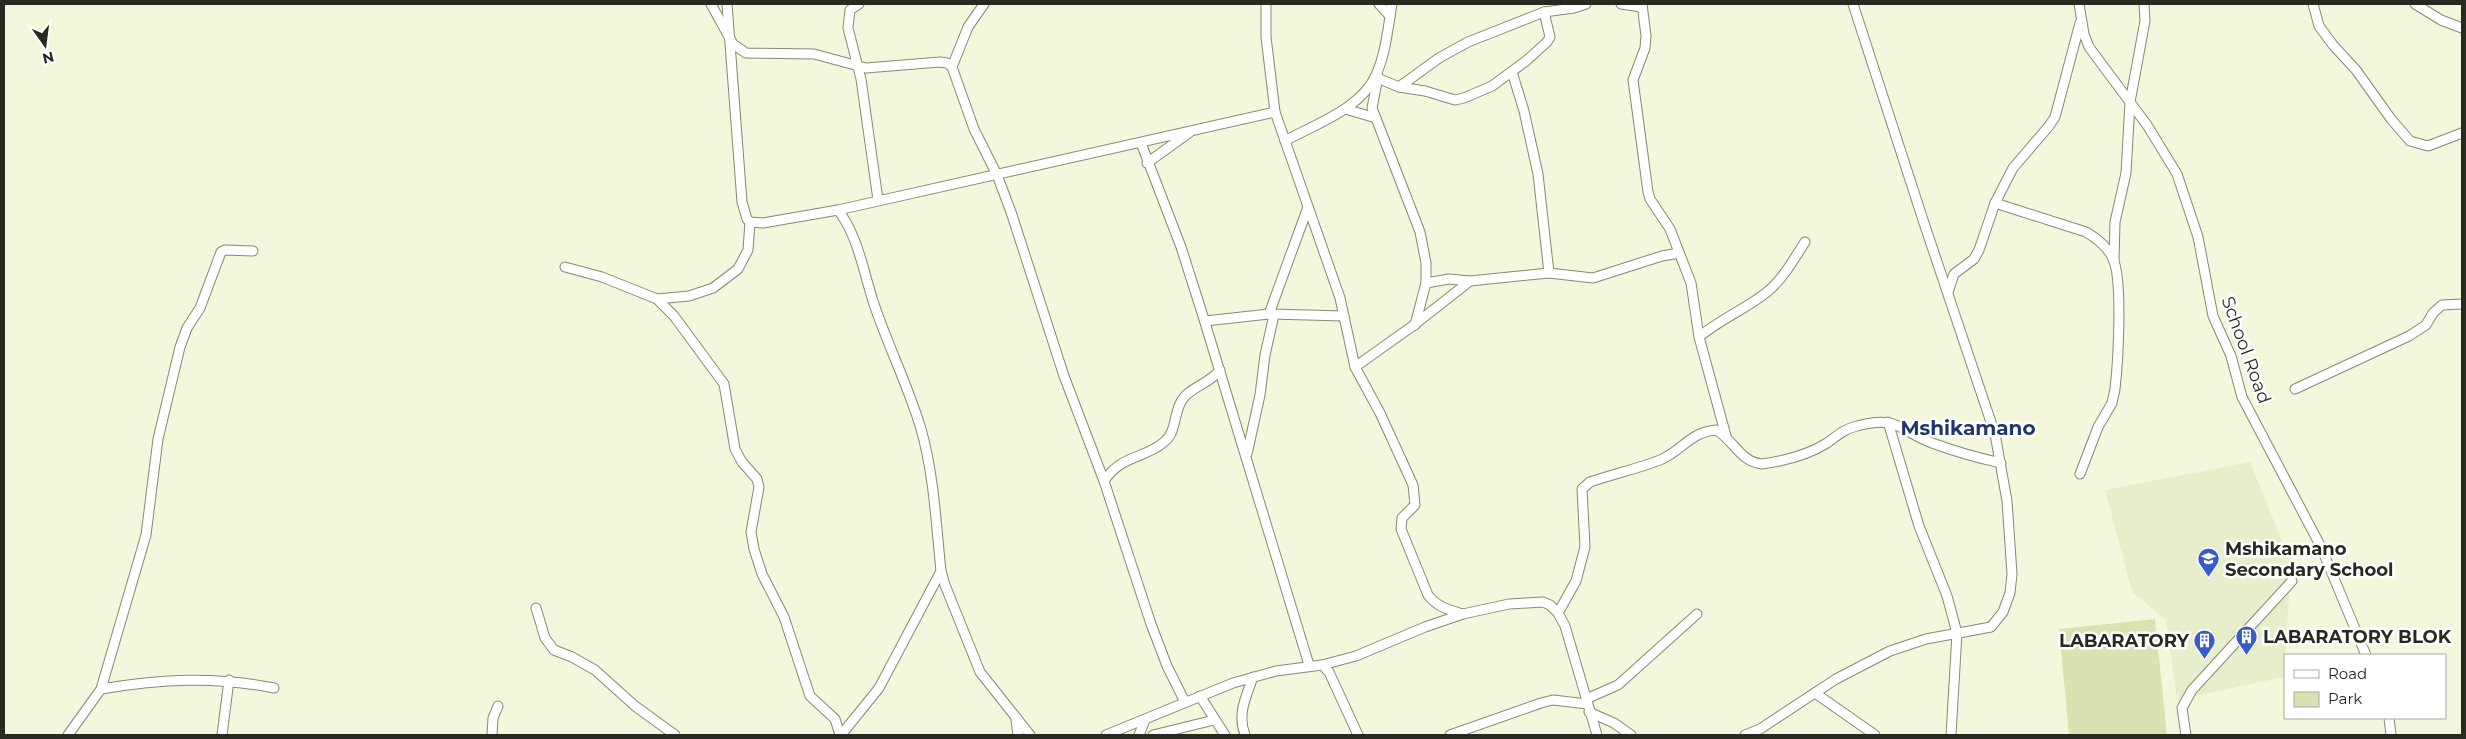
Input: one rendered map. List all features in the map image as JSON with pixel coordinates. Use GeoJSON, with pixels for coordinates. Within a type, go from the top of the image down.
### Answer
{"type":"FeatureCollection","features":[{"type":"Feature","properties":{"kind":"street"},"geometry":{"type":"LineString","coordinates":[[711,4],[728,36],[739,50],[746,53],[814,54],[858,66],[882,68],[940,62],[947,63],[952,67],[974,129],[997,174],[1029,262],[1064,376],[1104,481],[1166,666],[1185,702]]}},
{"type":"Feature","properties":{"kind":"street"},"geometry":{"type":"LineString","coordinates":[[657,299],[701,293],[714,288],[738,269],[748,250],[750,222],[745,216],[740,180],[727,4]]}},
{"type":"Feature","properties":{"kind":"street"},"geometry":{"type":"LineString","coordinates":[[859,4],[850,10],[847,20],[858,66],[878,200]]}},
{"type":"Feature","properties":{"kind":"street"},"geometry":{"type":"LineString","coordinates":[[952,67],[968,27],[984,4]]}},
{"type":"Feature","properties":{"kind":"street"},"geometry":{"type":"LineString","coordinates":[[1266,4],[1266,37],[1276,112],[1344,316],[1355,367],[1380,413],[1416,493],[1416,505],[1402,518],[1400,524],[1423,588],[1433,602],[1463,614]]}},
{"type":"Feature","properties":{"kind":"street"},"geometry":{"type":"LineString","coordinates":[[1380,4],[1390,16]]}},
{"type":"Feature","properties":{"kind":"street"},"geometry":{"type":"LineString","coordinates":[[1392,4],[1372,101],[1376,118],[1420,232],[1426,263],[1426,283],[1414,325]]}},
{"type":"Feature","properties":{"kind":"street"},"geometry":{"type":"LineString","coordinates":[[1399,87],[1439,58],[1468,42],[1544,12],[1574,8],[1586,4]]}},
{"type":"Feature","properties":{"kind":"street"},"geometry":{"type":"LineString","coordinates":[[1621,4],[1642,6],[1646,36],[1645,48],[1633,80],[1648,192],[1670,229],[1692,283],[1699,337],[1726,436]]}},
{"type":"Feature","properties":{"kind":"street"},"geometry":{"type":"LineString","coordinates":[[1745,735],[1760,729],[1836,679],[1890,651],[1926,639],[1991,626],[2003,612],[2010,593],[2012,574],[2010,528],[1995,434],[1853,4]]}},
{"type":"Feature","properties":{"kind":"street","name":"School Road"},"geometry":{"type":"LineString","coordinates":[[2079,4],[2081,20],[2089,47],[2130,102],[2177,174],[2200,243],[2213,316],[2230,356],[2242,397],[2321,547],[2366,654]]}},
{"type":"Feature","properties":{"kind":"street"},"geometry":{"type":"LineString","coordinates":[[2080,474],[2098,427],[2112,403],[2115,389],[2120,293],[2114,261],[2115,222],[2126,173],[2130,102],[2145,20],[2144,4]]}},
{"type":"Feature","properties":{"kind":"street"},"geometry":{"type":"LineString","coordinates":[[2313,4],[2320,26],[2333,45],[2356,70],[2391,119],[2410,141],[2428,146],[2462,133]]}},
{"type":"Feature","properties":{"kind":"street"},"geometry":{"type":"LineString","coordinates":[[2414,4],[2441,20],[2462,28]]}},
{"type":"Feature","properties":{"kind":"street"},"geometry":{"type":"LineString","coordinates":[[1377,77],[1399,87],[1425,91],[1455,100],[1477,94],[1512,72],[1549,40],[1550,31],[1544,12]]}},
{"type":"Feature","properties":{"kind":"street"},"geometry":{"type":"LineString","coordinates":[[1948,292],[1954,274],[1974,259],[1979,250],[1995,203],[2012,168],[2049,126],[2055,116],[2081,20]]}},
{"type":"Feature","properties":{"kind":"street"},"geometry":{"type":"LineString","coordinates":[[1512,72],[1524,111],[1538,174],[1549,273]]}},
{"type":"Feature","properties":{"kind":"street"},"geometry":{"type":"LineString","coordinates":[[1285,141],[1345,108],[1361,95],[1377,77]]}},
{"type":"Feature","properties":{"kind":"street"},"geometry":{"type":"LineString","coordinates":[[1345,108],[1376,118]]}},
{"type":"Feature","properties":{"kind":"street"},"geometry":{"type":"LineString","coordinates":[[750,222],[763,223],[838,210],[1276,112]]}},
{"type":"Feature","properties":{"kind":"street"},"geometry":{"type":"LineString","coordinates":[[1147,163],[1194,129]]}},
{"type":"Feature","properties":{"kind":"street"},"geometry":{"type":"LineString","coordinates":[[1141,143],[1147,163],[1181,248],[1205,321],[1310,665]]}},
{"type":"Feature","properties":{"kind":"street"},"geometry":{"type":"LineString","coordinates":[[1995,203],[2086,232],[2098,240],[2114,261]]}},
{"type":"Feature","properties":{"kind":"street"},"geometry":{"type":"LineString","coordinates":[[1247,456],[1260,395],[1272,314],[1308,207]]}},
{"type":"Feature","properties":{"kind":"street"},"geometry":{"type":"LineString","coordinates":[[838,210],[848,222],[854,236],[874,302],[921,429],[932,486],[941,571],[980,672],[1016,720],[1030,735]]}},
{"type":"Feature","properties":{"kind":"street"},"geometry":{"type":"LineString","coordinates":[[1699,337],[1713,325],[1768,292],[1781,277],[1805,242]]}},
{"type":"Feature","properties":{"kind":"street"},"geometry":{"type":"LineString","coordinates":[[68,735],[100,689],[146,535],[158,439],[180,347],[187,328],[200,308],[221,252],[225,250],[253,251]]}},
{"type":"Feature","properties":{"kind":"street"},"geometry":{"type":"LineString","coordinates":[[1426,283],[1448,279],[1470,281],[1549,273],[1593,278],[1662,256],[1679,253]]}},
{"type":"Feature","properties":{"kind":"street"},"geometry":{"type":"LineString","coordinates":[[565,267],[602,277],[657,299],[674,316],[724,384],[735,449],[742,462],[757,479],[759,487],[751,532],[762,574],[784,617],[810,696],[835,719],[841,735]]}},
{"type":"Feature","properties":{"kind":"street"},"geometry":{"type":"LineString","coordinates":[[1355,367],[1414,325],[1470,281]]}},
{"type":"Feature","properties":{"kind":"street"},"geometry":{"type":"LineString","coordinates":[[2295,389],[2409,336],[2426,325],[2432,313],[2442,305],[2462,304]]}},
{"type":"Feature","properties":{"kind":"street"},"geometry":{"type":"LineString","coordinates":[[1205,321],[1272,314],[1344,316]]}},
{"type":"Feature","properties":{"kind":"street"},"geometry":{"type":"LineString","coordinates":[[1104,481],[1109,473],[1125,461],[1164,443],[1173,430],[1182,400],[1186,394],[1214,378],[1220,370]]}},
{"type":"Feature","properties":{"kind":"street"},"geometry":{"type":"LineString","coordinates":[[1558,613],[1576,581],[1585,548],[1582,490],[1590,482],[1661,460],[1703,432],[1716,430],[1726,436],[1739,452],[1754,463],[1762,464],[1808,452],[1826,443],[1843,431],[1856,426],[1888,422],[1898,424],[1932,443],[1968,455],[2001,463]]}},
{"type":"Feature","properties":{"kind":"street"},"geometry":{"type":"LineString","coordinates":[[1888,422],[1919,526],[1947,596],[1956,633],[1951,735]]}},
{"type":"Feature","properties":{"kind":"street"},"geometry":{"type":"LineString","coordinates":[[841,735],[879,688],[941,571]]}},
{"type":"Feature","properties":{"kind":"street"},"geometry":{"type":"LineString","coordinates":[[2186,735],[2182,708],[2192,690],[2292,581]]}},
{"type":"Feature","properties":{"kind":"street"},"geometry":{"type":"LineString","coordinates":[[1106,735],[1200,696],[1253,677],[1310,665],[1322,665],[1371,652],[1417,630],[1463,614],[1531,601],[1550,605],[1558,613],[1565,626],[1597,735]]}},
{"type":"Feature","properties":{"kind":"street"},"geometry":{"type":"LineString","coordinates":[[536,608],[545,638],[554,650],[572,657],[601,675],[635,706],[675,735]]}},
{"type":"Feature","properties":{"kind":"street"},"geometry":{"type":"LineString","coordinates":[[1587,705],[1618,685],[1697,614]]}},
{"type":"Feature","properties":{"kind":"street"},"geometry":{"type":"LineString","coordinates":[[1322,665],[1329,672],[1358,735]]}},
{"type":"Feature","properties":{"kind":"street"},"geometry":{"type":"LineString","coordinates":[[1245,735],[1240,722],[1241,712],[1253,677]]}},
{"type":"Feature","properties":{"kind":"street"},"geometry":{"type":"LineString","coordinates":[[100,689],[166,680],[228,680],[274,688]]}},
{"type":"Feature","properties":{"kind":"street"},"geometry":{"type":"LineString","coordinates":[[222,735],[228,680]]}},
{"type":"Feature","properties":{"kind":"street"},"geometry":{"type":"LineString","coordinates":[[1815,692],[1875,735]]}},
{"type":"Feature","properties":{"kind":"street"},"geometry":{"type":"LineString","coordinates":[[1200,696],[1225,735]]}},
{"type":"Feature","properties":{"kind":"street"},"geometry":{"type":"LineString","coordinates":[[1450,735],[1547,702],[1587,705],[1631,735]]}},
{"type":"Feature","properties":{"kind":"street"},"geometry":{"type":"LineString","coordinates":[[492,735],[493,718],[498,706]]}},
{"type":"Feature","properties":{"kind":"street"},"geometry":{"type":"LineString","coordinates":[[2389,719],[2391,735]]}},
{"type":"Feature","properties":{"kind":"street"},"geometry":{"type":"LineString","coordinates":[[1016,720],[1018,735]]}},
{"type":"Feature","properties":{"kind":"street"},"geometry":{"type":"LineString","coordinates":[[1138,735],[1144,720]]}},
{"type":"Feature","properties":{"kind":"street"},"geometry":{"type":"LineString","coordinates":[[1153,735],[1214,720]]}},
{"type":"Feature","properties":{"kind":"shaded area","name":"Mshikamano Secondary School"},"geometry":{"type":"Polygon","coordinates":[[[2250,462],[2291,563],[2284,677],[2177,700],[2166,620],[2132,592],[2105,490],[2250,462]]]}},
{"type":"Feature","properties":{"kind":"green space"},"geometry":{"type":"Polygon","coordinates":[[[2155,619],[2167,735],[2069,735],[2059,629],[2155,619]]]}},
{"type":"Feature","properties":{"kind":"place","name":"Mshikamano Secondary School"},"geometry":{"type":"Point","coordinates":[2209,578]}},
{"type":"Feature","properties":{"kind":"place","name":"LABARATORY BLOK"},"geometry":{"type":"Point","coordinates":[2247,656]}},
{"type":"Feature","properties":{"kind":"place","name":"LABARATORY"},"geometry":{"type":"Point","coordinates":[2205,660]}},
{"type":"Feature","properties":{"kind":"district","name":"Mshikamano"},"geometry":{"type":"Point","coordinates":[1968,428]}}]}
